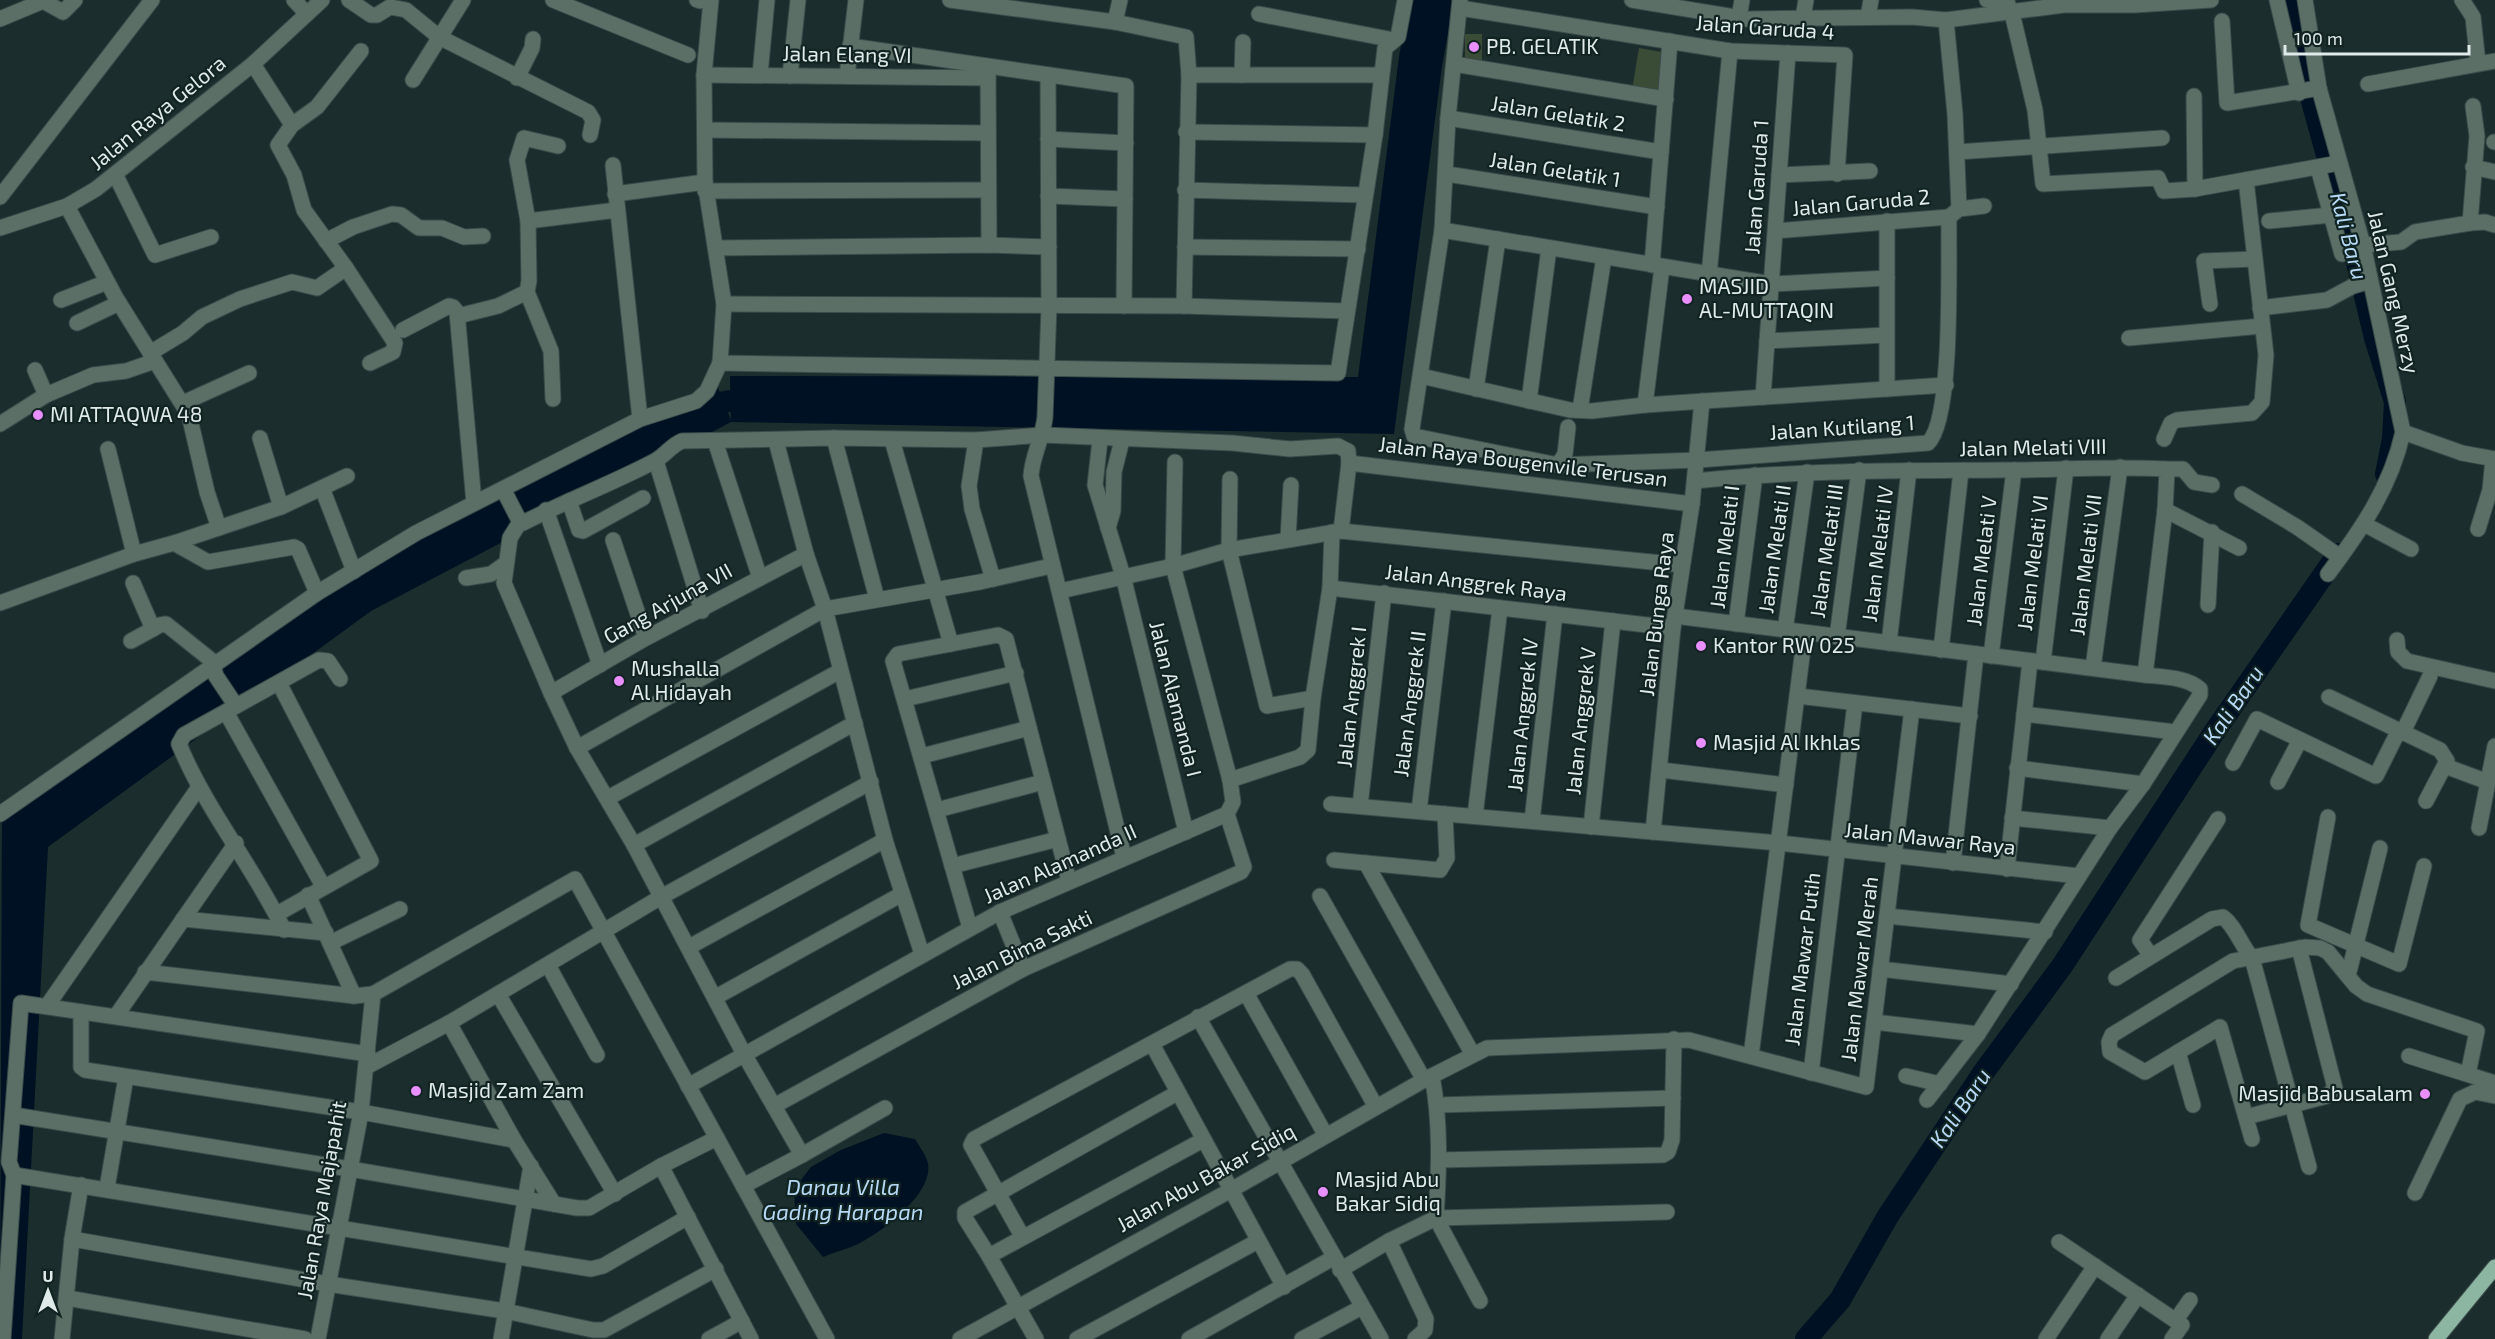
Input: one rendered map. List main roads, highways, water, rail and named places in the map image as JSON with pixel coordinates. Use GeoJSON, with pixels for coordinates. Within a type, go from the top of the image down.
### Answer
{"type":"FeatureCollection","features":[{"type":"Feature","properties":{"kind":"main road"},"geometry":{"type":"LineString","coordinates":[[2436,1339],[2493,1274]]}},
{"type":"Feature","properties":{"kind":"water"},"geometry":{"type":"Polygon","coordinates":[[[1409,0],[1454,0],[1442,66],[1394,434],[731,422],[371,611],[48,847],[22,1339],[0,1339],[2,803],[341,579],[718,388],[731,420],[730,376],[1358,377],[1399,57],[1409,0]]]}},
{"type":"Feature","properties":{"kind":"water","name":"Danau Villa Gading Harapan"},"geometry":{"type":"Polygon","coordinates":[[[884,1133],[915,1139],[925,1154],[928,1164],[923,1187],[904,1211],[880,1231],[858,1244],[823,1257],[796,1224],[794,1189],[811,1167],[841,1150],[884,1133]]]}},
{"type":"Feature","properties":{"kind":"waterway","name":"Kali Baru"},"geometry":{"type":"LineString","coordinates":[[2293,0],[2296,28],[2313,105],[2357,263],[2375,338],[2395,402],[2393,439],[2386,474]]}},
{"type":"Feature","properties":{"kind":"waterway"},"geometry":{"type":"LineString","coordinates":[[694,411],[727,402],[761,401]]}},
{"type":"Feature","properties":{"kind":"waterway","name":"Kali Baru"},"geometry":{"type":"LineString","coordinates":[[1806,1339],[1840,1300],[1888,1216],[1983,1073],[2062,966],[2215,731],[2338,554]]}},
{"type":"Feature","properties":{"kind":"place","name":"PB. GELATIK"},"geometry":{"type":"Point","coordinates":[1474,47]}},
{"type":"Feature","properties":{"kind":"place","name":"MASJID AL-MUTTAQIN"},"geometry":{"type":"Point","coordinates":[1687,299]}},
{"type":"Feature","properties":{"kind":"place","name":"MI ATTAQWA 48"},"geometry":{"type":"Point","coordinates":[38,415]}},
{"type":"Feature","properties":{"kind":"place","name":"Kantor RW 025"},"geometry":{"type":"Point","coordinates":[1701,646]}},
{"type":"Feature","properties":{"kind":"place","name":"Mushalla Al Hidayah"},"geometry":{"type":"Point","coordinates":[619,681]}},
{"type":"Feature","properties":{"kind":"place","name":"Masjid Al Ikhlas"},"geometry":{"type":"Point","coordinates":[1701,743]}},
{"type":"Feature","properties":{"kind":"place","name":"Masjid Zam Zam"},"geometry":{"type":"Point","coordinates":[416,1091]}},
{"type":"Feature","properties":{"kind":"place","name":"Masjid Babusalam"},"geometry":{"type":"Point","coordinates":[2425,1094]}},
{"type":"Feature","properties":{"kind":"place","name":"Masjid Abu Bakar Sidiq"},"geometry":{"type":"Point","coordinates":[1323,1192]}}]}
